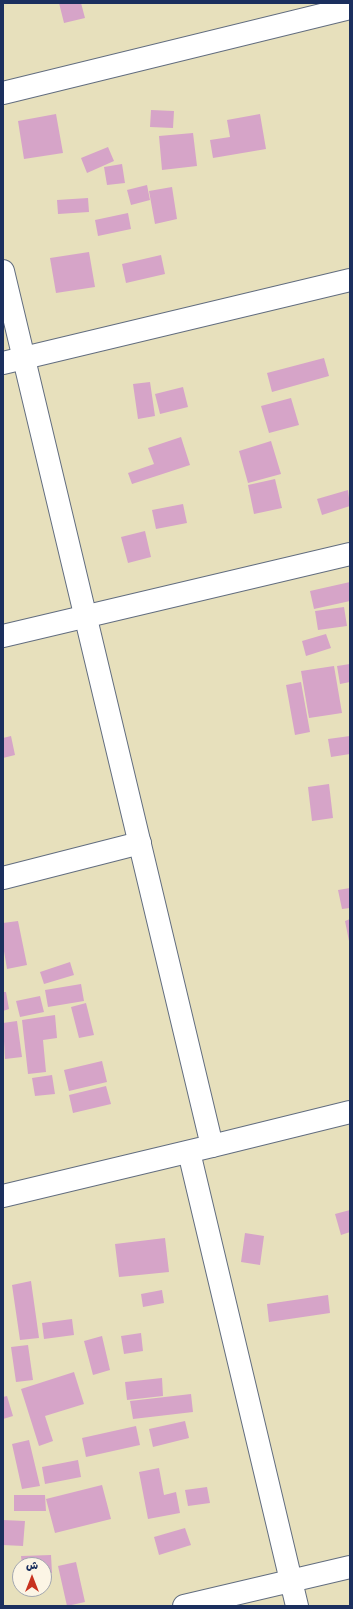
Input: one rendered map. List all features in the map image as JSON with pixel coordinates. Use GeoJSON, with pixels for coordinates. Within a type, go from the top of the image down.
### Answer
{"type":"FeatureCollection","features":[{"type":"Feature","properties":{"kind":"street"},"geometry":{"type":"LineString","coordinates":[[3,93],[350,8],[349,3]]}},
{"type":"Feature","properties":{"kind":"street"},"geometry":{"type":"LineString","coordinates":[[3,271],[212,1146]]}},
{"type":"Feature","properties":{"kind":"street"},"geometry":{"type":"LineString","coordinates":[[3,363],[350,280]]}},
{"type":"Feature","properties":{"kind":"street"},"geometry":{"type":"LineString","coordinates":[[3,636],[350,554]]}},
{"type":"Feature","properties":{"kind":"street"},"geometry":{"type":"LineString","coordinates":[[3,878],[140,843]]}},
{"type":"Feature","properties":{"kind":"street"},"geometry":{"type":"LineString","coordinates":[[3,1196],[350,1112]]}},
{"type":"Feature","properties":{"kind":"street"},"geometry":{"type":"LineString","coordinates":[[189,1152],[297,1606]]}},
{"type":"Feature","properties":{"kind":"street"},"geometry":{"type":"LineString","coordinates":[[184,1606],[292,1582],[350,1567]]}},
{"type":"Feature","properties":{"kind":"building"},"geometry":{"type":"Polygon","coordinates":[[[59,3],[81,3],[85,18],[64,23],[59,3]]]}},
{"type":"Feature","properties":{"kind":"building"},"geometry":{"type":"Polygon","coordinates":[[[151,110],[174,111],[173,128],[150,127],[151,110]]]}},
{"type":"Feature","properties":{"kind":"building"},"geometry":{"type":"Polygon","coordinates":[[[56,114],[63,153],[24,159],[18,121],[56,114]]]}},
{"type":"Feature","properties":{"kind":"building"},"geometry":{"type":"Polygon","coordinates":[[[260,114],[266,149],[213,158],[210,140],[230,137],[227,120],[260,114]]]}},
{"type":"Feature","properties":{"kind":"building"},"geometry":{"type":"Polygon","coordinates":[[[193,133],[197,166],[162,170],[159,136],[193,133]]]}},
{"type":"Feature","properties":{"kind":"building"},"geometry":{"type":"Polygon","coordinates":[[[108,147],[114,161],[87,173],[81,158],[108,147]]]}},
{"type":"Feature","properties":{"kind":"building"},"geometry":{"type":"Polygon","coordinates":[[[122,164],[125,183],[107,185],[104,167],[122,164]]]}},
{"type":"Feature","properties":{"kind":"building"},"geometry":{"type":"Polygon","coordinates":[[[147,185],[150,200],[131,205],[127,190],[147,185]]]}},
{"type":"Feature","properties":{"kind":"building"},"geometry":{"type":"Polygon","coordinates":[[[172,187],[177,219],[155,224],[149,191],[172,187]]]}},
{"type":"Feature","properties":{"kind":"building"},"geometry":{"type":"Polygon","coordinates":[[[88,198],[89,212],[58,214],[57,200],[88,198]]]}},
{"type":"Feature","properties":{"kind":"building"},"geometry":{"type":"Polygon","coordinates":[[[128,213],[131,229],[98,236],[95,220],[128,213]]]}},
{"type":"Feature","properties":{"kind":"building"},"geometry":{"type":"Polygon","coordinates":[[[89,252],[95,287],[56,293],[50,258],[89,252]]]}},
{"type":"Feature","properties":{"kind":"building"},"geometry":{"type":"Polygon","coordinates":[[[161,255],[165,274],[126,283],[122,264],[161,255]]]}},
{"type":"Feature","properties":{"kind":"building"},"geometry":{"type":"Polygon","coordinates":[[[324,358],[329,376],[272,392],[267,373],[324,358]]]}},
{"type":"Feature","properties":{"kind":"building"},"geometry":{"type":"Polygon","coordinates":[[[150,382],[155,416],[138,419],[133,384],[150,382]]]}},
{"type":"Feature","properties":{"kind":"building"},"geometry":{"type":"Polygon","coordinates":[[[183,387],[188,407],[160,414],[155,394],[183,387]]]}},
{"type":"Feature","properties":{"kind":"building"},"geometry":{"type":"Polygon","coordinates":[[[291,398],[299,425],[269,433],[261,406],[291,398]]]}},
{"type":"Feature","properties":{"kind":"building"},"geometry":{"type":"Polygon","coordinates":[[[181,437],[190,465],[132,484],[128,473],[154,464],[148,448],[181,437]]]}},
{"type":"Feature","properties":{"kind":"building"},"geometry":{"type":"Polygon","coordinates":[[[271,441],[281,474],[248,483],[239,451],[271,441]]]}},
{"type":"Feature","properties":{"kind":"building"},"geometry":{"type":"Polygon","coordinates":[[[275,479],[282,508],[254,514],[248,485],[275,479]]]}},
{"type":"Feature","properties":{"kind":"building"},"geometry":{"type":"Polygon","coordinates":[[[348,490],[350,506],[322,515],[317,499],[348,490]]]}},
{"type":"Feature","properties":{"kind":"building"},"geometry":{"type":"Polygon","coordinates":[[[183,504],[187,523],[156,529],[152,510],[183,504]]]}},
{"type":"Feature","properties":{"kind":"building"},"geometry":{"type":"Polygon","coordinates":[[[145,531],[151,557],[128,563],[121,537],[145,531]]]}},
{"type":"Feature","properties":{"kind":"building"},"geometry":{"type":"Polygon","coordinates":[[[350,582],[350,601],[314,609],[310,591],[350,582]]]}},
{"type":"Feature","properties":{"kind":"building"},"geometry":{"type":"Polygon","coordinates":[[[344,607],[347,626],[318,630],[315,611],[344,607]]]}},
{"type":"Feature","properties":{"kind":"building"},"geometry":{"type":"Polygon","coordinates":[[[326,634],[331,648],[306,656],[302,641],[326,634]]]}},
{"type":"Feature","properties":{"kind":"building"},"geometry":{"type":"Polygon","coordinates":[[[350,664],[350,682],[340,684],[337,666],[350,664]]]}},
{"type":"Feature","properties":{"kind":"building"},"geometry":{"type":"Polygon","coordinates":[[[334,666],[342,713],[309,718],[301,671],[334,666]]]}},
{"type":"Feature","properties":{"kind":"building"},"geometry":{"type":"Polygon","coordinates":[[[301,682],[310,732],[295,735],[286,685],[301,682]]]}},
{"type":"Feature","properties":{"kind":"building"},"geometry":{"type":"Polygon","coordinates":[[[11,736],[15,755],[3,758],[3,738],[11,736]]]}},
{"type":"Feature","properties":{"kind":"building"},"geometry":{"type":"Polygon","coordinates":[[[350,736],[350,754],[331,757],[328,739],[350,736]]]}},
{"type":"Feature","properties":{"kind":"building"},"geometry":{"type":"Polygon","coordinates":[[[329,784],[333,818],[312,821],[308,787],[329,784]]]}},
{"type":"Feature","properties":{"kind":"building"},"geometry":{"type":"Polygon","coordinates":[[[350,888],[350,908],[342,909],[338,890],[350,888]]]}},
{"type":"Feature","properties":{"kind":"building"},"geometry":{"type":"Polygon","coordinates":[[[350,919],[350,941],[349,941],[345,921],[350,919]]]}},
{"type":"Feature","properties":{"kind":"building"},"geometry":{"type":"Polygon","coordinates":[[[18,921],[27,965],[7,969],[3,945],[3,923],[18,921]]]}},
{"type":"Feature","properties":{"kind":"building"},"geometry":{"type":"Polygon","coordinates":[[[70,962],[74,975],[44,984],[40,972],[70,962]]]}},
{"type":"Feature","properties":{"kind":"building"},"geometry":{"type":"Polygon","coordinates":[[[81,984],[84,1001],[48,1007],[45,990],[81,984]]]}},
{"type":"Feature","properties":{"kind":"building"},"geometry":{"type":"Polygon","coordinates":[[[3,992],[6,992],[9,1009],[3,1011],[3,992]]]}},
{"type":"Feature","properties":{"kind":"building"},"geometry":{"type":"Polygon","coordinates":[[[40,996],[44,1012],[20,1017],[16,1001],[40,996]]]}},
{"type":"Feature","properties":{"kind":"building"},"geometry":{"type":"Polygon","coordinates":[[[86,1003],[94,1035],[79,1038],[71,1007],[86,1003]]]}},
{"type":"Feature","properties":{"kind":"building"},"geometry":{"type":"Polygon","coordinates":[[[55,1015],[57,1038],[43,1040],[46,1072],[28,1074],[22,1020],[55,1015]]]}},
{"type":"Feature","properties":{"kind":"building"},"geometry":{"type":"Polygon","coordinates":[[[17,1021],[22,1057],[5,1059],[3,1023],[17,1021]]]}},
{"type":"Feature","properties":{"kind":"building"},"geometry":{"type":"Polygon","coordinates":[[[102,1061],[107,1082],[69,1091],[64,1070],[102,1061]]]}},
{"type":"Feature","properties":{"kind":"building"},"geometry":{"type":"Polygon","coordinates":[[[52,1075],[55,1094],[35,1096],[32,1078],[52,1075]]]}},
{"type":"Feature","properties":{"kind":"building"},"geometry":{"type":"Polygon","coordinates":[[[106,1086],[111,1104],[73,1113],[69,1095],[106,1086]]]}},
{"type":"Feature","properties":{"kind":"building"},"geometry":{"type":"Polygon","coordinates":[[[350,1210],[350,1232],[341,1235],[335,1214],[350,1210]]]}},
{"type":"Feature","properties":{"kind":"building"},"geometry":{"type":"Polygon","coordinates":[[[245,1233],[264,1236],[260,1265],[241,1262],[245,1233]]]}},
{"type":"Feature","properties":{"kind":"building"},"geometry":{"type":"Polygon","coordinates":[[[165,1238],[169,1272],[119,1277],[115,1244],[165,1238]]]}},
{"type":"Feature","properties":{"kind":"building"},"geometry":{"type":"Polygon","coordinates":[[[31,1281],[39,1338],[20,1340],[12,1285],[31,1281]]]}},
{"type":"Feature","properties":{"kind":"building"},"geometry":{"type":"Polygon","coordinates":[[[162,1290],[164,1303],[143,1307],[141,1294],[162,1290]]]}},
{"type":"Feature","properties":{"kind":"building"},"geometry":{"type":"Polygon","coordinates":[[[328,1295],[330,1313],[269,1322],[267,1304],[328,1295]]]}},
{"type":"Feature","properties":{"kind":"building"},"geometry":{"type":"Polygon","coordinates":[[[72,1319],[74,1335],[44,1339],[42,1323],[72,1319]]]}},
{"type":"Feature","properties":{"kind":"building"},"geometry":{"type":"Polygon","coordinates":[[[141,1333],[143,1351],[124,1354],[121,1336],[141,1333]]]}},
{"type":"Feature","properties":{"kind":"building"},"geometry":{"type":"Polygon","coordinates":[[[102,1336],[110,1370],[93,1375],[84,1341],[102,1336]]]}},
{"type":"Feature","properties":{"kind":"building"},"geometry":{"type":"Polygon","coordinates":[[[28,1345],[33,1380],[16,1382],[11,1347],[28,1345]]]}},
{"type":"Feature","properties":{"kind":"building"},"geometry":{"type":"Polygon","coordinates":[[[74,1372],[84,1404],[45,1416],[53,1441],[39,1446],[21,1389],[74,1372]]]}},
{"type":"Feature","properties":{"kind":"building"},"geometry":{"type":"Polygon","coordinates":[[[162,1378],[163,1396],[127,1400],[125,1382],[162,1378]]]}},
{"type":"Feature","properties":{"kind":"building"},"geometry":{"type":"Polygon","coordinates":[[[191,1394],[193,1412],[133,1419],[130,1401],[191,1394]]]}},
{"type":"Feature","properties":{"kind":"building"},"geometry":{"type":"Polygon","coordinates":[[[7,1396],[13,1416],[3,1419],[3,1397],[7,1396]]]}},
{"type":"Feature","properties":{"kind":"building"},"geometry":{"type":"Polygon","coordinates":[[[185,1421],[189,1438],[153,1447],[149,1429],[185,1421]]]}},
{"type":"Feature","properties":{"kind":"building"},"geometry":{"type":"Polygon","coordinates":[[[136,1426],[140,1445],[86,1457],[82,1438],[136,1426]]]}},
{"type":"Feature","properties":{"kind":"building"},"geometry":{"type":"Polygon","coordinates":[[[29,1440],[40,1486],[22,1489],[12,1444],[29,1440]]]}},
{"type":"Feature","properties":{"kind":"building"},"geometry":{"type":"Polygon","coordinates":[[[78,1460],[81,1477],[45,1484],[42,1467],[78,1460]]]}},
{"type":"Feature","properties":{"kind":"building"},"geometry":{"type":"Polygon","coordinates":[[[159,1468],[164,1495],[176,1492],[180,1513],[148,1519],[139,1472],[159,1468]]]}},
{"type":"Feature","properties":{"kind":"building"},"geometry":{"type":"Polygon","coordinates":[[[102,1485],[111,1519],[55,1533],[46,1499],[102,1485]]]}},
{"type":"Feature","properties":{"kind":"building"},"geometry":{"type":"Polygon","coordinates":[[[207,1487],[210,1503],[188,1506],[185,1490],[207,1487]]]}},
{"type":"Feature","properties":{"kind":"building"},"geometry":{"type":"Polygon","coordinates":[[[14,1495],[45,1495],[46,1511],[14,1511],[14,1495]]]}},
{"type":"Feature","properties":{"kind":"building"},"geometry":{"type":"Polygon","coordinates":[[[3,1520],[25,1521],[23,1546],[3,1545],[3,1520]]]}},
{"type":"Feature","properties":{"kind":"building"},"geometry":{"type":"Polygon","coordinates":[[[185,1528],[191,1545],[159,1555],[154,1537],[185,1528]]]}},
{"type":"Feature","properties":{"kind":"building"},"geometry":{"type":"Polygon","coordinates":[[[51,1555],[51,1557],[21,1557],[51,1555]]]}},
{"type":"Feature","properties":{"kind":"building"},"geometry":{"type":"Polygon","coordinates":[[[76,1562],[85,1602],[67,1606],[58,1566],[76,1562]]]}}]}
